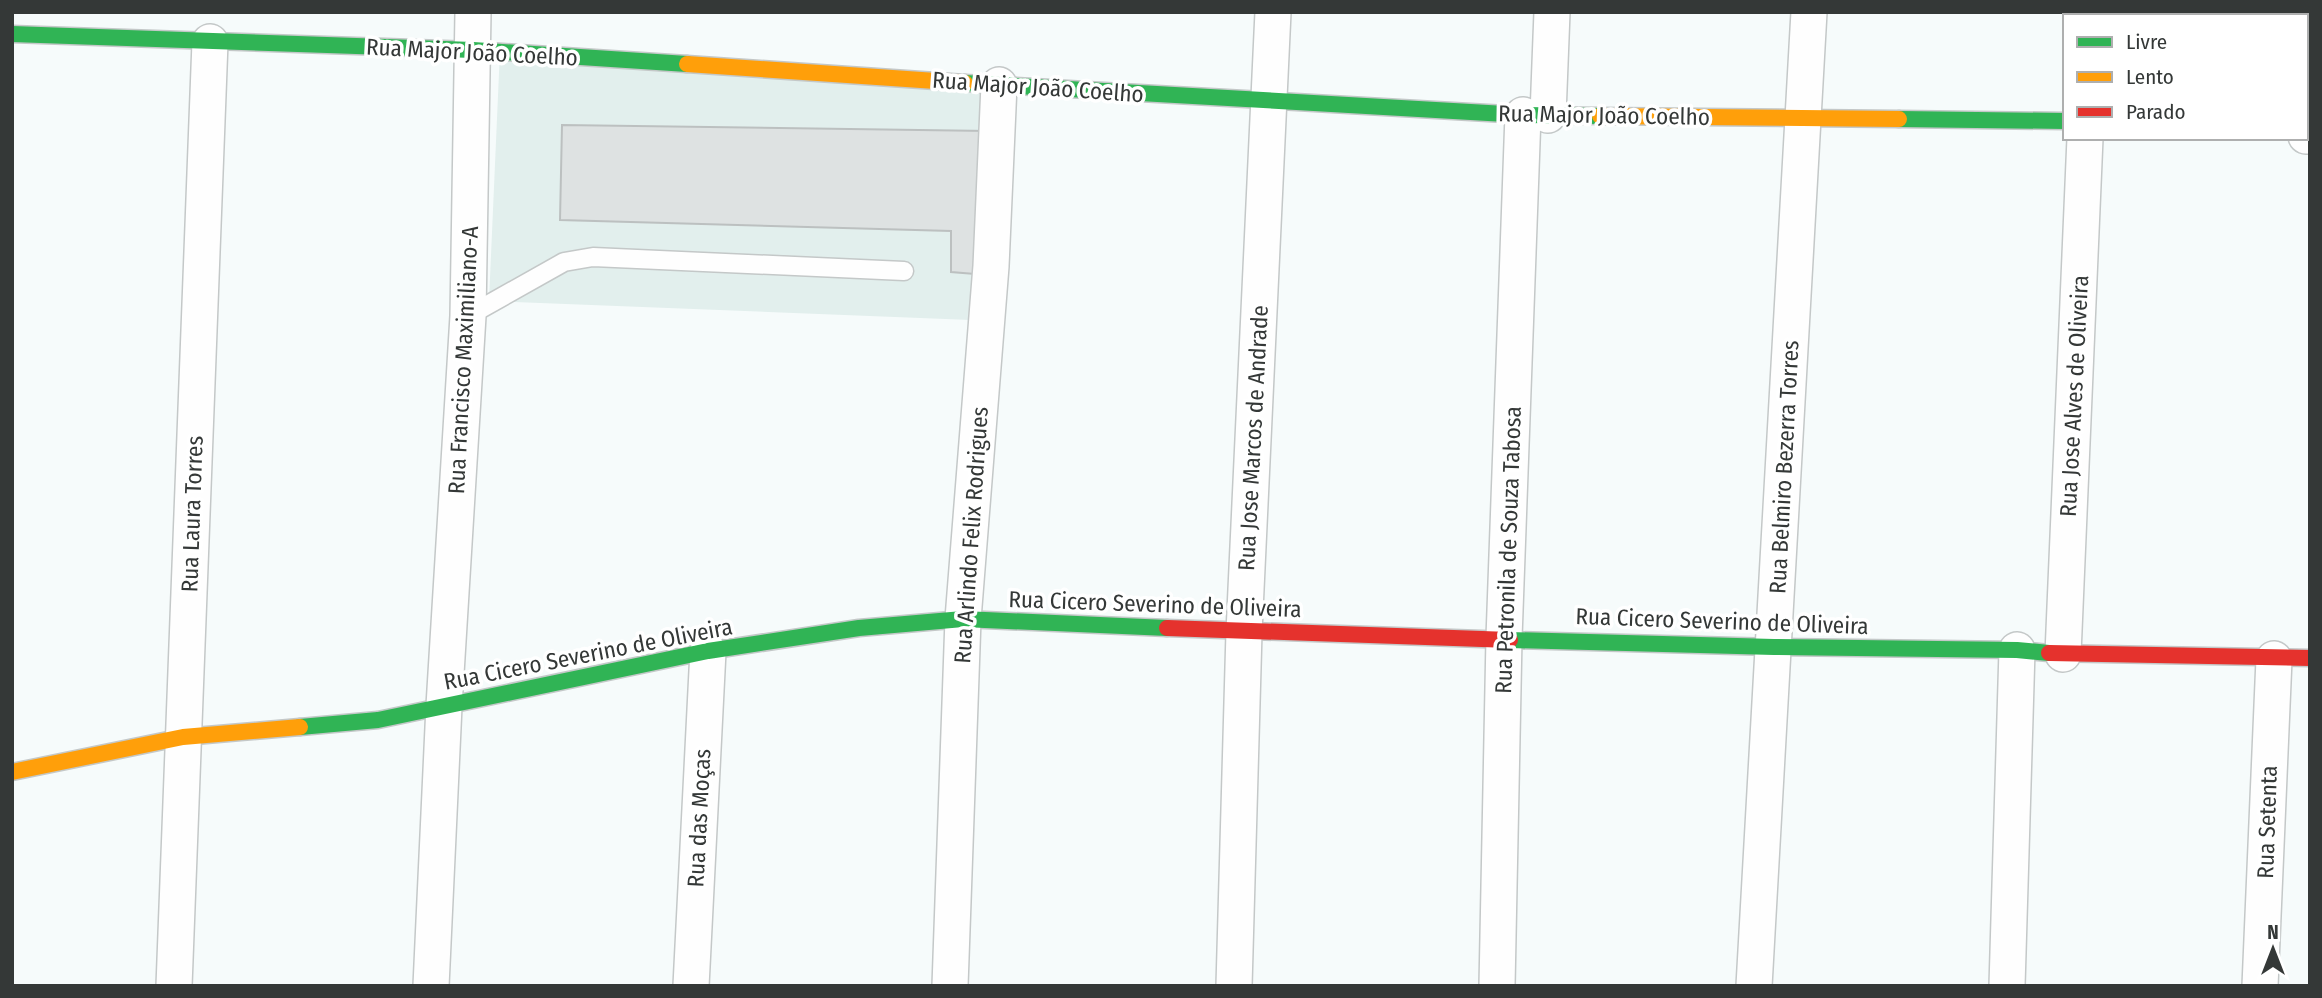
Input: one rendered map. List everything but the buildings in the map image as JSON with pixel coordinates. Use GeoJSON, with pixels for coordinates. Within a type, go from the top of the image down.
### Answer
{"type":"FeatureCollection","features":[{"type":"Feature","properties":{"kind":"street","name":"Rua Francisco Maximiliano-A"},"geometry":{"type":"LineString","coordinates":[[431,986],[444,706],[468,316],[473,12]]}},
{"type":"Feature","properties":{"kind":"street","name":"Rua Jose Marcos de Andrade"},"geometry":{"type":"LineString","coordinates":[[1234,986],[1244,632],[1273,12]]}},
{"type":"Feature","properties":{"kind":"street","name":"Rua Petronila de Souza Tabosa"},"geometry":{"type":"LineString","coordinates":[[1497,986],[1504,638],[1536,115],[1552,12]]}},
{"type":"Feature","properties":{"kind":"street","name":"Rua Belmiro Bezerra Torres"},"geometry":{"type":"LineString","coordinates":[[1754,986],[1809,12]]}},
{"type":"Feature","properties":{"kind":"street","name":"Rua Major João Coelho"},"geometry":{"type":"LineString","coordinates":[[12,34],[210,43],[473,50],[999,85],[1536,115],[2063,121]]}},
{"type":"Feature","properties":{"kind":"street","name":"Rua Laura Torres"},"geometry":{"type":"LineString","coordinates":[[174,986],[210,43]]}},
{"type":"Feature","properties":{"kind":"street","name":"Rua Arlindo Felix Rodrigues"},"geometry":{"type":"LineString","coordinates":[[950,986],[963,619],[991,266],[999,85]]}},
{"type":"Feature","properties":{"kind":"street","name":"Rua Jose Alves de Oliveira"},"geometry":{"type":"LineString","coordinates":[[2063,654],[2085,140]]}},
{"type":"Feature","properties":{"kind":"street","name":"Rua Cicero Severino de Oliveira"},"geometry":{"type":"LineString","coordinates":[[12,772],[183,737],[378,720],[708,651],[859,628],[963,619],[1244,632],[2310,658]]}},
{"type":"Feature","properties":{"kind":"street"},"geometry":{"type":"LineString","coordinates":[[2007,986],[2017,650]]}},
{"type":"Feature","properties":{"kind":"street","name":"Rua das Moças"},"geometry":{"type":"LineString","coordinates":[[691,986],[708,651]]}},
{"type":"Feature","properties":{"kind":"street","name":"Rua Setenta"},"geometry":{"type":"LineString","coordinates":[[2260,986],[2274,659]]}},
{"type":"Feature","properties":{"kind":"lane"},"geometry":{"type":"LineString","coordinates":[[468,316],[564,262],[593,257],[904,271]]}},
{"type":"Feature","properties":{"kind":"shaded area"},"geometry":{"type":"Polygon","coordinates":[[[500,50],[1008,81],[996,321],[489,301],[500,50]]]}},
{"type":"Feature","properties":{"kind":"traffic: fast"},"geometry":{"type":"LineString","coordinates":[[12,34],[473,50],[687,64]]}},
{"type":"Feature","properties":{"kind":"traffic: fast"},"geometry":{"type":"LineString","coordinates":[[965,83],[1523,115],[1600,116]]}},
{"type":"Feature","properties":{"kind":"traffic: fast"},"geometry":{"type":"LineString","coordinates":[[1899,119],[2063,121]]}},
{"type":"Feature","properties":{"kind":"traffic: fast"},"geometry":{"type":"LineString","coordinates":[[300,727],[378,720],[708,651],[859,628],[963,619],[1167,628]]}},
{"type":"Feature","properties":{"kind":"traffic: fast"},"geometry":{"type":"LineString","coordinates":[[1510,640],[2017,650],[2049,653]]}},
{"type":"Feature","properties":{"kind":"traffic: slow"},"geometry":{"type":"LineString","coordinates":[[687,64],[965,83]]}},
{"type":"Feature","properties":{"kind":"traffic: slow"},"geometry":{"type":"LineString","coordinates":[[1600,116],[1899,119]]}},
{"type":"Feature","properties":{"kind":"traffic: slow"},"geometry":{"type":"LineString","coordinates":[[12,772],[183,737],[300,727]]}},
{"type":"Feature","properties":{"kind":"traffic: jam"},"geometry":{"type":"LineString","coordinates":[[1167,628],[1510,640]]}},
{"type":"Feature","properties":{"kind":"traffic: jam"},"geometry":{"type":"LineString","coordinates":[[2049,653],[2310,658]]}}]}
